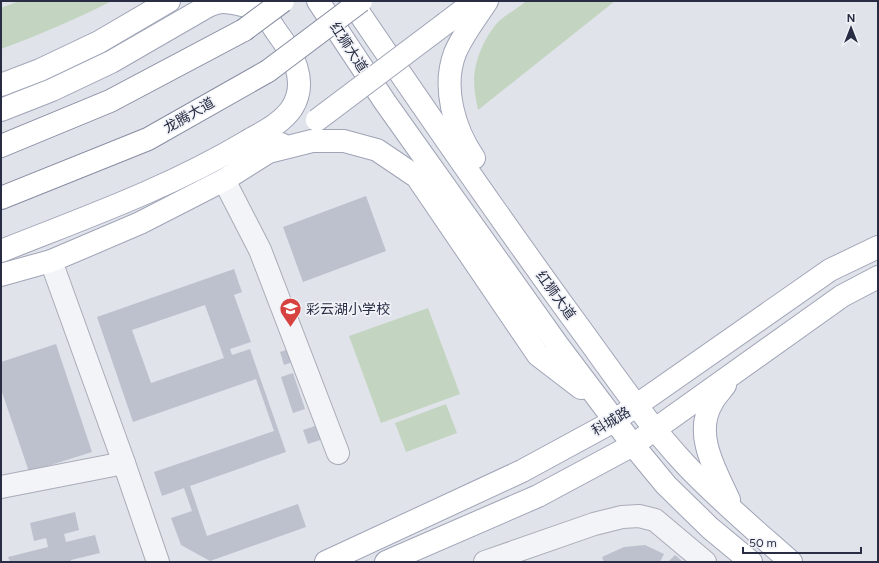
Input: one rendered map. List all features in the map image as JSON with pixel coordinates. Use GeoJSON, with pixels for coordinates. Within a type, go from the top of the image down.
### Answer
{"type":"FeatureCollection","features":[{"type":"Feature","properties":{"kind":"main road"},"geometry":{"type":"LineString","coordinates":[[131,23],[162,1]]}},
{"type":"Feature","properties":{"kind":"main road"},"geometry":{"type":"LineString","coordinates":[[1,85],[40,70],[100,42],[169,1]]}},
{"type":"Feature","properties":{"kind":"main road"},"geometry":{"type":"LineString","coordinates":[[1,146],[110,101],[244,30],[283,1]]}},
{"type":"Feature","properties":{"kind":"main road","name":"红狮大道"},"geometry":{"type":"LineString","coordinates":[[318,1],[385,102],[557,344],[632,445],[693,512],[751,562]]}},
{"type":"Feature","properties":{"kind":"main road","name":"红狮大道"},"geometry":{"type":"LineString","coordinates":[[351,1],[538,270],[655,430],[686,465],[791,562]]}},
{"type":"Feature","properties":{"kind":"main road","name":"龙腾大道"},"geometry":{"type":"LineString","coordinates":[[1,198],[148,139],[268,71],[361,1]]}},
{"type":"Feature","properties":{"kind":"main road"},"geometry":{"type":"LineString","coordinates":[[1,275],[51,261],[140,223],[224,180],[317,120],[475,1]]}},
{"type":"Feature","properties":{"kind":"main road"},"geometry":{"type":"LineString","coordinates":[[487,1],[464,35],[455,54],[450,71],[450,95],[457,126],[472,155],[590,317],[620,383]]}},
{"type":"Feature","properties":{"kind":"main road"},"geometry":{"type":"LineString","coordinates":[[1,110],[52,90],[111,62],[208,6],[223,2],[262,12],[286,44],[295,60],[299,75],[298,91],[292,107],[279,123],[222,156],[128,201],[1,251]]}},
{"type":"Feature","properties":{"kind":"main road"},"geometry":{"type":"LineString","coordinates":[[268,152],[312,141],[344,141],[377,150],[416,177],[538,355],[601,402]]}},
{"type":"Feature","properties":{"kind":"main road","name":"科城路"},"geometry":{"type":"LineString","coordinates":[[326,562],[522,471],[614,421],[830,270],[878,247]]}},
{"type":"Feature","properties":{"kind":"main road"},"geometry":{"type":"LineString","coordinates":[[386,562],[538,496],[632,445],[842,296],[878,277]]}},
{"type":"Feature","properties":{"kind":"main road"},"geometry":{"type":"LineString","coordinates":[[734,373],[711,403],[705,421],[705,438],[709,455],[734,510]]}},
{"type":"Feature","properties":{"kind":"street"},"geometry":{"type":"LineString","coordinates":[[224,180],[260,250],[338,453]]}},
{"type":"Feature","properties":{"kind":"street"},"geometry":{"type":"LineString","coordinates":[[51,261],[158,562]]}},
{"type":"Feature","properties":{"kind":"street"},"geometry":{"type":"LineString","coordinates":[[1,487],[124,463]]}},
{"type":"Feature","properties":{"kind":"street"},"geometry":{"type":"LineString","coordinates":[[485,562],[594,524],[622,517],[638,516],[655,520],[705,562]]}},
{"type":"Feature","properties":{"kind":"green space"},"geometry":{"type":"Polygon","coordinates":[[[19,1],[112,1],[85,14],[1,49],[1,8],[19,1]]]}},
{"type":"Feature","properties":{"kind":"green space"},"geometry":{"type":"Polygon","coordinates":[[[526,1],[615,1],[478,110],[474,79],[476,64],[485,41],[499,21],[526,1]]]}},
{"type":"Feature","properties":{"kind":"green space"},"geometry":{"type":"Polygon","coordinates":[[[428,308],[460,394],[381,423],[349,336],[428,308]]]}},
{"type":"Feature","properties":{"kind":"green space"},"geometry":{"type":"Polygon","coordinates":[[[446,404],[457,433],[406,452],[395,423],[446,404]]]}},
{"type":"Feature","properties":{"kind":"building"},"geometry":{"type":"Polygon","coordinates":[[[366,196],[386,251],[303,282],[283,227],[366,196]]]}},
{"type":"Feature","properties":{"kind":"building"},"geometry":{"type":"Polygon","coordinates":[[[234,269],[242,292],[234,295],[251,342],[230,349],[232,355],[250,349],[286,452],[190,486],[207,536],[298,504],[306,527],[210,561],[181,545],[171,518],[192,511],[184,488],[162,496],[154,472],[274,431],[256,379],[133,422],[97,317],[234,269]],[[205,305],[132,330],[151,383],[224,358],[205,305]]]}},
{"type":"Feature","properties":{"kind":"building"},"geometry":{"type":"Polygon","coordinates":[[[56,344],[92,452],[29,472],[1,389],[1,362],[56,344]]]}},
{"type":"Feature","properties":{"kind":"building"},"geometry":{"type":"Polygon","coordinates":[[[292,348],[296,361],[284,365],[280,352],[292,348]]]}},
{"type":"Feature","properties":{"kind":"building"},"geometry":{"type":"Polygon","coordinates":[[[293,373],[305,409],[293,413],[281,377],[293,373]]]}},
{"type":"Feature","properties":{"kind":"building"},"geometry":{"type":"Polygon","coordinates":[[[318,425],[323,439],[308,444],[303,430],[318,425]]]}},
{"type":"Feature","properties":{"kind":"building"},"geometry":{"type":"Polygon","coordinates":[[[75,512],[79,530],[64,534],[66,542],[95,535],[100,553],[71,560],[71,562],[10,562],[8,557],[48,547],[46,538],[34,541],[30,523],[75,512]]]}},
{"type":"Feature","properties":{"kind":"building"},"geometry":{"type":"Polygon","coordinates":[[[645,545],[664,554],[660,562],[604,562],[602,557],[624,547],[645,545]]]}},
{"type":"Feature","properties":{"kind":"building"},"geometry":{"type":"Polygon","coordinates":[[[675,555],[683,562],[668,562],[675,555]]]}},
{"type":"Feature","properties":{"kind":"place","name":"彩云湖小学校"},"geometry":{"type":"Point","coordinates":[290,328]}}]}
